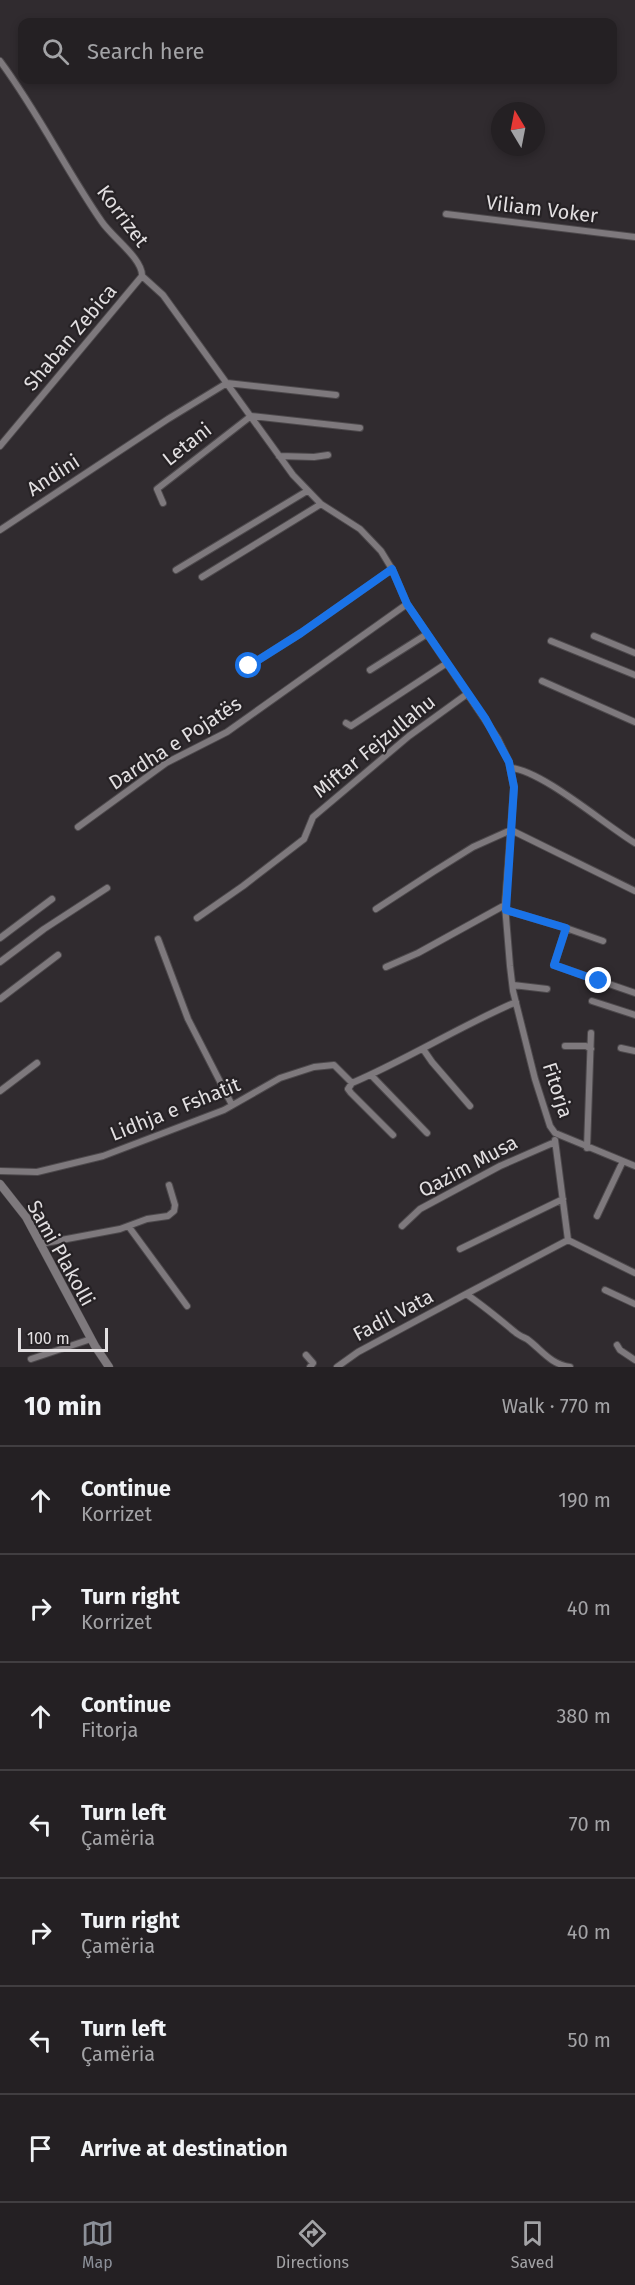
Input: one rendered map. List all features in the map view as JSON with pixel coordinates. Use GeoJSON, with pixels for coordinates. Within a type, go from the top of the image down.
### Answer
{"type":"FeatureCollection","features":[{"type":"Feature","properties":{"kind":"street","name":"Korrizet"},"geometry":{"type":"LineString","coordinates":[[0,61],[58,149],[101,221],[142,270],[142,276],[163,295],[279,456],[307,491],[321,504],[360,529],[381,551],[392,569],[407,604]]}},
{"type":"Feature","properties":{"kind":"street","name":"Viliam Voker"},"geometry":{"type":"LineString","coordinates":[[446,214],[635,237]]}},
{"type":"Feature","properties":{"kind":"street","name":"Shaban Zebica"},"geometry":{"type":"LineString","coordinates":[[0,446],[142,276]]}},
{"type":"Feature","properties":{"kind":"street"},"geometry":{"type":"LineString","coordinates":[[226,383],[336,395]]}},
{"type":"Feature","properties":{"kind":"street","name":"Andini"},"geometry":{"type":"LineString","coordinates":[[0,530],[226,383]]}},
{"type":"Feature","properties":{"kind":"street"},"geometry":{"type":"LineString","coordinates":[[251,416],[360,428]]}},
{"type":"Feature","properties":{"kind":"street","name":"Letani"},"geometry":{"type":"LineString","coordinates":[[163,503],[157,489],[251,416]]}},
{"type":"Feature","properties":{"kind":"street"},"geometry":{"type":"LineString","coordinates":[[279,456],[314,458],[328,455]]}},
{"type":"Feature","properties":{"kind":"street"},"geometry":{"type":"LineString","coordinates":[[176,570],[307,491]]}},
{"type":"Feature","properties":{"kind":"street"},"geometry":{"type":"LineString","coordinates":[[202,577],[321,504]]}},
{"type":"Feature","properties":{"kind":"street"},"geometry":{"type":"LineString","coordinates":[[249,666],[301,633],[392,569]]}},
{"type":"Feature","properties":{"kind":"street","name":"Fitorja"},"geometry":{"type":"LineString","coordinates":[[407,604],[498,739],[511,768],[514,787],[505,907],[506,939],[516,1002],[535,1079],[550,1126],[555,1133],[635,1166]]}},
{"type":"Feature","properties":{"kind":"street","name":"Dardha e Pojatës"},"geometry":{"type":"LineString","coordinates":[[78,827],[166,763],[227,732],[407,604]]}},
{"type":"Feature","properties":{"kind":"street"},"geometry":{"type":"LineString","coordinates":[[370,670],[427,634]]}},
{"type":"Feature","properties":{"kind":"street"},"geometry":{"type":"LineString","coordinates":[[594,636],[635,653]]}},
{"type":"Feature","properties":{"kind":"street"},"geometry":{"type":"LineString","coordinates":[[551,641],[635,675]]}},
{"type":"Feature","properties":{"kind":"street"},"geometry":{"type":"LineString","coordinates":[[346,723],[351,726],[447,663]]}},
{"type":"Feature","properties":{"kind":"street"},"geometry":{"type":"LineString","coordinates":[[542,681],[635,722]]}},
{"type":"Feature","properties":{"kind":"street","name":"Miftar Fejzullahu"},"geometry":{"type":"LineString","coordinates":[[197,918],[243,886],[304,838],[313,817],[409,736],[467,694]]}},
{"type":"Feature","properties":{"kind":"street"},"geometry":{"type":"LineString","coordinates":[[511,768],[518,769],[550,785],[635,843]]}},
{"type":"Feature","properties":{"kind":"street"},"geometry":{"type":"LineString","coordinates":[[376,909],[447,863],[511,830],[635,891]]}},
{"type":"Feature","properties":{"kind":"street"},"geometry":{"type":"LineString","coordinates":[[0,962],[44,929],[107,888]]}},
{"type":"Feature","properties":{"kind":"street"},"geometry":{"type":"LineString","coordinates":[[0,938],[52,899]]}},
{"type":"Feature","properties":{"kind":"street"},"geometry":{"type":"LineString","coordinates":[[386,967],[418,953],[505,907],[603,941]]}},
{"type":"Feature","properties":{"kind":"street"},"geometry":{"type":"LineString","coordinates":[[566,928],[554,965],[635,993]]}},
{"type":"Feature","properties":{"kind":"street"},"geometry":{"type":"LineString","coordinates":[[158,939],[188,1019],[220,1086],[232,1105]]}},
{"type":"Feature","properties":{"kind":"street"},"geometry":{"type":"LineString","coordinates":[[0,999],[58,955]]}},
{"type":"Feature","properties":{"kind":"street"},"geometry":{"type":"LineString","coordinates":[[513,985],[547,989]]}},
{"type":"Feature","properties":{"kind":"street"},"geometry":{"type":"LineString","coordinates":[[592,1001],[635,1015]]}},
{"type":"Feature","properties":{"kind":"street"},"geometry":{"type":"LineString","coordinates":[[352,1083],[423,1049],[483,1016],[516,1002]]}},
{"type":"Feature","properties":{"kind":"street"},"geometry":{"type":"LineString","coordinates":[[587,1148],[591,1033]]}},
{"type":"Feature","properties":{"kind":"street"},"geometry":{"type":"LineString","coordinates":[[565,1046],[586,1046],[591,1049]]}},
{"type":"Feature","properties":{"kind":"street"},"geometry":{"type":"LineString","coordinates":[[621,1048],[635,1051]]}},
{"type":"Feature","properties":{"kind":"street"},"geometry":{"type":"LineString","coordinates":[[423,1049],[470,1106]]}},
{"type":"Feature","properties":{"kind":"street"},"geometry":{"type":"LineString","coordinates":[[0,1091],[37,1063]]}},
{"type":"Feature","properties":{"kind":"street","name":"Lidhja e Fshatit"},"geometry":{"type":"LineString","coordinates":[[0,1171],[37,1172],[103,1156],[232,1105],[280,1078],[314,1067],[334,1065],[352,1083],[348,1089],[351,1093],[393,1135]]}},
{"type":"Feature","properties":{"kind":"street"},"geometry":{"type":"LineString","coordinates":[[371,1075],[427,1133]]}},
{"type":"Feature","properties":{"kind":"street"},"geometry":{"type":"LineString","coordinates":[[555,1133],[568,1240],[635,1273]]}},
{"type":"Feature","properties":{"kind":"street","name":"Qazim Musa"},"geometry":{"type":"LineString","coordinates":[[402,1226],[420,1209],[500,1166],[555,1142]]}},
{"type":"Feature","properties":{"kind":"street"},"geometry":{"type":"LineString","coordinates":[[597,1216],[623,1161]]}},
{"type":"Feature","properties":{"kind":"street","name":"Sami Plakolli"},"geometry":{"type":"LineString","coordinates":[[0,1185],[26,1217],[91,1339],[109,1367]]}},
{"type":"Feature","properties":{"kind":"street"},"geometry":{"type":"LineString","coordinates":[[40,1244],[129,1227],[147,1219],[168,1216],[173,1213],[175,1205],[169,1185]]}},
{"type":"Feature","properties":{"kind":"street"},"geometry":{"type":"LineString","coordinates":[[459,1249],[563,1199]]}},
{"type":"Feature","properties":{"kind":"street"},"geometry":{"type":"LineString","coordinates":[[129,1227],[186,1305]]}},
{"type":"Feature","properties":{"kind":"street","name":"Fadil Vata"},"geometry":{"type":"LineString","coordinates":[[337,1367],[358,1352],[568,1240]]}},
{"type":"Feature","properties":{"kind":"street"},"geometry":{"type":"LineString","coordinates":[[605,1290],[635,1304]]}},
{"type":"Feature","properties":{"kind":"street"},"geometry":{"type":"LineString","coordinates":[[466,1294],[492,1312],[542,1354],[560,1365],[570,1367]]}},
{"type":"Feature","properties":{"kind":"street"},"geometry":{"type":"LineString","coordinates":[[31,1359],[91,1339]]}},
{"type":"Feature","properties":{"kind":"street"},"geometry":{"type":"LineString","coordinates":[[617,1345],[620,1350],[635,1360]]}},
{"type":"Feature","properties":{"kind":"street"},"geometry":{"type":"LineString","coordinates":[[306,1355],[313,1363],[310,1367]]}},
{"type":"Feature","properties":{"kind":"route"},"geometry":{"type":"LineString","coordinates":[[249,666],[356,596],[392,569],[407,604],[485,718],[509,762],[514,787],[506,910],[566,928],[554,965],[599,981]]}}]}
